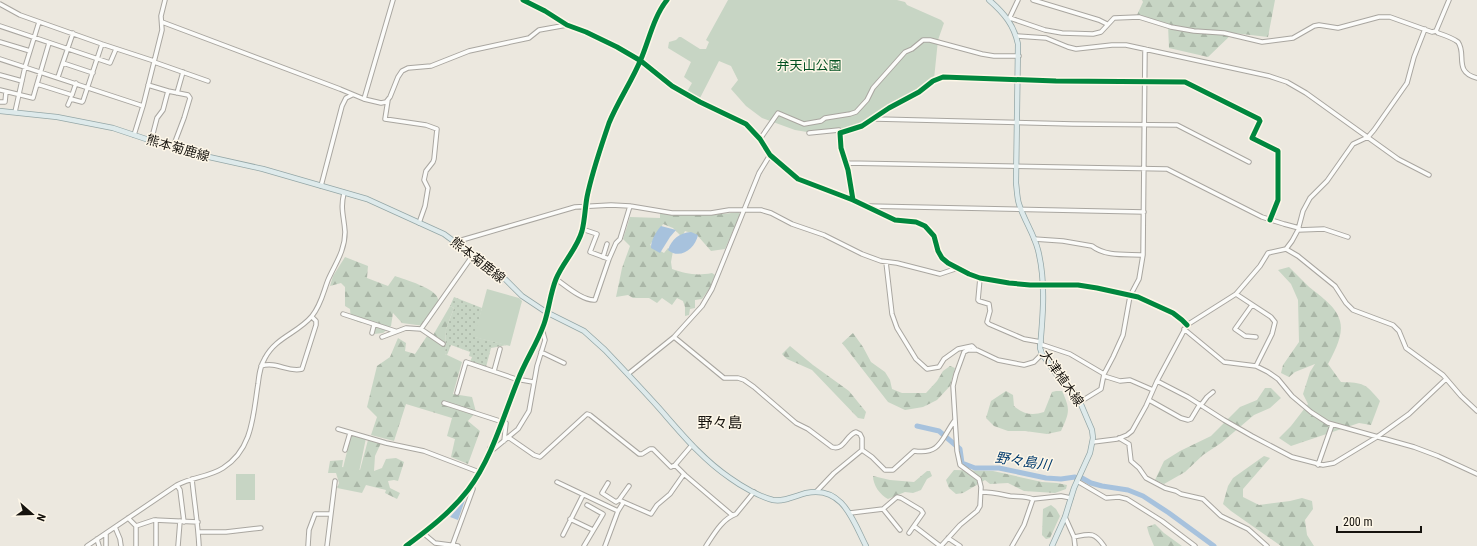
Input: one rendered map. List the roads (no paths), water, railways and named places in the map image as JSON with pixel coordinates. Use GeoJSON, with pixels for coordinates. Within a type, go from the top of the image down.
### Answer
{"type":"FeatureCollection","features":[{"type":"Feature","properties":{"kind":"main road","name":"大津植木線"},"geometry":{"type":"LineString","coordinates":[[989,0],[1010,19],[1017,36],[1019,56],[1016,165],[1017,189],[1021,209],[1038,249],[1043,286],[1040,343],[1042,354],[1056,375],[1075,393],[1092,430],[1093,442]]}},
{"type":"Feature","properties":{"kind":"main road","name":"熊本菊鹿線"},"geometry":{"type":"LineString","coordinates":[[0,111],[87,122],[113,128],[173,148],[263,168],[367,199],[444,234],[505,279],[522,296],[546,312],[584,331],[592,337],[628,374],[692,445],[721,472],[754,492],[774,500],[784,500],[804,494],[816,493],[835,498],[843,504],[850,513],[866,546]]}},
{"type":"Feature","properties":{"kind":"main road"},"geometry":{"type":"LineString","coordinates":[[1052,546],[1065,517],[1077,481],[1090,453],[1093,442]]}},
{"type":"Feature","properties":{"kind":"street"},"geometry":{"type":"LineString","coordinates":[[134,135],[144,106],[162,30],[162,16],[165,0]]}},
{"type":"Feature","properties":{"kind":"street"},"geometry":{"type":"LineString","coordinates":[[364,99],[393,0]]}},
{"type":"Feature","properties":{"kind":"street"},"geometry":{"type":"LineString","coordinates":[[523,0],[545,10],[567,25],[607,42],[641,61],[672,86],[700,102],[746,124],[760,139],[770,155],[798,179],[853,200],[895,220],[916,222],[925,226],[934,236],[942,258],[958,268],[980,278],[1024,285],[1043,286],[1066,284],[1087,286],[1138,297],[1164,308],[1182,320],[1186,327],[1224,362],[1256,366],[1273,375],[1292,396],[1311,412],[1332,425],[1414,447],[1477,474]]}},
{"type":"Feature","properties":{"kind":"street"},"geometry":{"type":"LineString","coordinates":[[406,546],[423,533],[456,503],[468,489],[503,422],[518,379],[542,329],[556,279],[580,238],[589,186],[610,121],[641,61],[660,11],[667,0]]}},
{"type":"Feature","properties":{"kind":"street"},"geometry":{"type":"LineString","coordinates":[[1018,0],[1010,19],[1062,33],[1099,33],[1114,18],[1139,16],[1171,27],[1194,31],[1224,33],[1262,42],[1293,38],[1314,26],[1319,25],[1338,28],[1379,17],[1390,17],[1432,32],[1436,30]]}},
{"type":"Feature","properties":{"kind":"street"},"geometry":{"type":"LineString","coordinates":[[1033,0],[1099,20],[1107,24]]}},
{"type":"Feature","properties":{"kind":"street"},"geometry":{"type":"LineString","coordinates":[[1436,30],[1449,0]]}},
{"type":"Feature","properties":{"kind":"street"},"geometry":{"type":"LineString","coordinates":[[0,5],[39,22],[208,81]]}},
{"type":"Feature","properties":{"kind":"street"},"geometry":{"type":"LineString","coordinates":[[15,112],[25,67],[39,22]]}},
{"type":"Feature","properties":{"kind":"street"},"geometry":{"type":"LineString","coordinates":[[162,22],[364,99],[381,103],[386,102],[389,98]]}},
{"type":"Feature","properties":{"kind":"street"},"geometry":{"type":"LineString","coordinates":[[419,223],[425,206],[428,188],[425,183],[425,176],[426,171],[433,162],[437,129],[426,125],[385,119],[389,98],[402,71],[408,68],[431,66],[469,51],[529,38],[539,30],[567,25]]}},
{"type":"Feature","properties":{"kind":"street"},"geometry":{"type":"LineString","coordinates":[[0,26],[111,62],[116,49]]}},
{"type":"Feature","properties":{"kind":"street"},"geometry":{"type":"LineString","coordinates":[[1093,442],[1119,438],[1132,431],[1186,327],[1236,294],[1260,266],[1268,253],[1286,248],[1292,241],[1298,229],[1303,211],[1310,198],[1327,181],[1354,144],[1368,137],[1407,83],[1414,57],[1425,29]]}},
{"type":"Feature","properties":{"kind":"street"},"geometry":{"type":"LineString","coordinates":[[1436,30],[1438,33],[1456,41],[1460,48],[1464,69],[1470,76],[1477,78]]}},
{"type":"Feature","properties":{"kind":"street"},"geometry":{"type":"LineString","coordinates":[[58,77],[73,33]]}},
{"type":"Feature","properties":{"kind":"street"},"geometry":{"type":"LineString","coordinates":[[1017,36],[1046,38],[1076,49],[1119,45],[1145,49],[1180,58],[1269,76],[1287,82],[1306,93],[1398,159],[1429,175]]}},
{"type":"Feature","properties":{"kind":"street"},"geometry":{"type":"LineString","coordinates":[[760,139],[778,113],[804,124],[856,112],[867,100],[872,88],[905,52],[912,49],[923,40],[930,40],[982,54],[994,56],[1019,56]]}},
{"type":"Feature","properties":{"kind":"street"},"geometry":{"type":"LineString","coordinates":[[0,42],[30,51]]}},
{"type":"Feature","properties":{"kind":"street"},"geometry":{"type":"LineString","coordinates":[[0,90],[34,98],[49,42]]}},
{"type":"Feature","properties":{"kind":"street"},"geometry":{"type":"LineString","coordinates":[[37,84],[82,102],[102,44]]}},
{"type":"Feature","properties":{"kind":"street"},"geometry":{"type":"LineString","coordinates":[[1080,402],[1100,389],[1104,375],[1114,357],[1123,335],[1130,296],[1139,279],[1143,255],[1145,49]]}},
{"type":"Feature","properties":{"kind":"street"},"geometry":{"type":"LineString","coordinates":[[0,59],[144,106]]}},
{"type":"Feature","properties":{"kind":"street"},"geometry":{"type":"LineString","coordinates":[[63,63],[93,73]]}},
{"type":"Feature","properties":{"kind":"street"},"geometry":{"type":"LineString","coordinates":[[177,93],[183,72]]}},
{"type":"Feature","properties":{"kind":"street"},"geometry":{"type":"LineString","coordinates":[[0,75],[22,81]]}},
{"type":"Feature","properties":{"kind":"street"},"geometry":{"type":"LineString","coordinates":[[840,133],[862,126],[889,108],[919,92],[934,81],[943,78],[1188,83],[1259,118],[1260,121],[1252,138],[1278,151],[1278,200],[1270,220]]}},
{"type":"Feature","properties":{"kind":"street"},"geometry":{"type":"LineString","coordinates":[[68,105],[76,83]]}},
{"type":"Feature","properties":{"kind":"street"},"geometry":{"type":"LineString","coordinates":[[148,85],[188,95],[190,98],[173,148]]}},
{"type":"Feature","properties":{"kind":"street"},"geometry":{"type":"LineString","coordinates":[[151,141],[157,118],[163,110],[168,91]]}},
{"type":"Feature","properties":{"kind":"street"},"geometry":{"type":"LineString","coordinates":[[0,102],[5,102],[6,92]]}},
{"type":"Feature","properties":{"kind":"street"},"geometry":{"type":"LineString","coordinates":[[321,186],[342,106],[346,98],[353,95]]}},
{"type":"Feature","properties":{"kind":"street"},"geometry":{"type":"LineString","coordinates":[[874,119],[1177,126],[1249,162]]}},
{"type":"Feature","properties":{"kind":"street"},"geometry":{"type":"LineString","coordinates":[[809,133],[839,130],[840,133]]}},
{"type":"Feature","properties":{"kind":"street"},"geometry":{"type":"LineString","coordinates":[[840,133],[841,148],[846,163],[853,200]]}},
{"type":"Feature","properties":{"kind":"street"},"geometry":{"type":"LineString","coordinates":[[628,374],[674,337],[702,306],[712,289],[759,173],[770,155]]}},
{"type":"Feature","properties":{"kind":"street"},"geometry":{"type":"LineString","coordinates":[[846,163],[1167,169],[1270,220],[1298,229],[1324,229],[1348,237]]}},
{"type":"Feature","properties":{"kind":"street"},"geometry":{"type":"LineString","coordinates":[[88,546],[177,485],[218,471],[236,457],[246,443],[251,428],[261,366],[269,351],[275,344],[312,317],[321,302],[342,250],[345,232],[341,206],[344,193]]}},
{"type":"Feature","properties":{"kind":"street"},"geometry":{"type":"LineString","coordinates":[[455,242],[585,205],[630,206],[672,213],[711,213],[729,210],[761,210],[771,213],[792,224],[824,235],[862,254],[886,262],[897,263],[940,274],[958,268]]}},
{"type":"Feature","properties":{"kind":"street"},"geometry":{"type":"LineString","coordinates":[[556,279],[587,299],[595,300],[609,259],[616,243],[620,238],[630,206]]}},
{"type":"Feature","properties":{"kind":"street"},"geometry":{"type":"LineString","coordinates":[[866,206],[1144,212]]}},
{"type":"Feature","properties":{"kind":"street"},"geometry":{"type":"LineString","coordinates":[[582,229],[597,234],[590,252],[609,259]]}},
{"type":"Feature","properties":{"kind":"street"},"geometry":{"type":"LineString","coordinates":[[1034,239],[1063,241],[1092,246],[1096,249],[1116,254],[1143,255]]}},
{"type":"Feature","properties":{"kind":"street"},"geometry":{"type":"LineString","coordinates":[[602,257],[607,244]]}},
{"type":"Feature","properties":{"kind":"street"},"geometry":{"type":"LineString","coordinates":[[1286,248],[1335,286],[1346,303],[1353,310],[1393,326],[1399,331],[1406,348],[1436,370],[1477,411]]}},
{"type":"Feature","properties":{"kind":"street"},"geometry":{"type":"LineString","coordinates":[[420,329],[473,255]]}},
{"type":"Feature","properties":{"kind":"street"},"geometry":{"type":"LineString","coordinates":[[886,262],[892,314],[897,328],[906,343],[927,369],[939,367],[944,359],[958,349],[972,346],[975,349],[998,360],[1024,365],[1034,362],[1042,354]]}},
{"type":"Feature","properties":{"kind":"street"},"geometry":{"type":"LineString","coordinates":[[980,278],[978,300],[989,304],[989,324],[1012,335],[1070,354],[1104,375],[1120,381],[1130,380],[1153,390]]}},
{"type":"Feature","properties":{"kind":"street"},"geometry":{"type":"LineString","coordinates":[[1236,294],[1271,317],[1275,325],[1256,366]]}},
{"type":"Feature","properties":{"kind":"street"},"geometry":{"type":"LineString","coordinates":[[1252,305],[1234,330],[1245,336],[1256,337]]}},
{"type":"Feature","properties":{"kind":"street"},"geometry":{"type":"LineString","coordinates":[[343,314],[396,331]]}},
{"type":"Feature","properties":{"kind":"street"},"geometry":{"type":"LineString","coordinates":[[261,366],[270,364],[297,370],[302,369],[316,325],[316,321],[312,317]]}},
{"type":"Feature","properties":{"kind":"street"},"geometry":{"type":"LineString","coordinates":[[372,332],[374,325]]}},
{"type":"Feature","properties":{"kind":"street"},"geometry":{"type":"LineString","coordinates":[[382,336],[410,327],[420,329],[443,344]]}},
{"type":"Feature","properties":{"kind":"street"},"geometry":{"type":"LineString","coordinates":[[490,448],[494,449],[504,441],[518,428],[530,411],[533,382],[544,340],[542,329]]}},
{"type":"Feature","properties":{"kind":"street"},"geometry":{"type":"LineString","coordinates":[[674,337],[724,378],[738,378],[744,380],[796,423],[812,432],[832,447],[838,448],[856,432],[860,434],[862,438],[862,450]]}},
{"type":"Feature","properties":{"kind":"street"},"geometry":{"type":"LineString","coordinates":[[914,526],[941,546],[960,525],[977,511],[980,506],[981,483],[979,479],[960,465],[957,451],[953,386],[964,352],[975,349]]}},
{"type":"Feature","properties":{"kind":"street"},"geometry":{"type":"LineString","coordinates":[[494,371],[500,350]]}},
{"type":"Feature","properties":{"kind":"street"},"geometry":{"type":"LineString","coordinates":[[541,352],[564,363]]}},
{"type":"Feature","properties":{"kind":"street"},"geometry":{"type":"LineString","coordinates":[[457,393],[466,362],[516,379],[533,382]]}},
{"type":"Feature","properties":{"kind":"street"},"geometry":{"type":"LineString","coordinates":[[1157,381],[1292,457],[1318,465],[1328,465],[1334,463],[1377,437],[1409,414],[1446,380]]}},
{"type":"Feature","properties":{"kind":"street"},"geometry":{"type":"LineString","coordinates":[[1149,400],[1188,420],[1206,397],[1213,392]]}},
{"type":"Feature","properties":{"kind":"street"},"geometry":{"type":"LineString","coordinates":[[444,403],[507,424],[504,441]]}},
{"type":"Feature","properties":{"kind":"street"},"geometry":{"type":"LineString","coordinates":[[508,437],[534,455],[540,457],[587,414],[639,454],[652,449],[672,467],[692,445]]}},
{"type":"Feature","properties":{"kind":"street"},"geometry":{"type":"LineString","coordinates":[[862,450],[872,457],[885,470],[893,470],[914,451],[928,452],[936,448],[955,420]]}},
{"type":"Feature","properties":{"kind":"street"},"geometry":{"type":"LineString","coordinates":[[1318,465],[1332,425]]}},
{"type":"Feature","properties":{"kind":"street"},"geometry":{"type":"LineString","coordinates":[[338,429],[386,443],[424,451],[478,472]]}},
{"type":"Feature","properties":{"kind":"street"},"geometry":{"type":"LineString","coordinates":[[345,450],[350,433]]}},
{"type":"Feature","properties":{"kind":"street"},"geometry":{"type":"LineString","coordinates":[[1119,438],[1129,444],[1130,461],[1139,468],[1146,478],[1181,494],[1203,499],[1221,516],[1248,529],[1268,546]]}},
{"type":"Feature","properties":{"kind":"street"},"geometry":{"type":"LineString","coordinates":[[816,493],[834,473],[862,450]]}},
{"type":"Feature","properties":{"kind":"street"},"geometry":{"type":"LineString","coordinates":[[675,465],[732,515]]}},
{"type":"Feature","properties":{"kind":"street"},"geometry":{"type":"LineString","coordinates":[[608,484],[602,493],[616,502],[619,500],[652,514],[656,506],[670,494],[684,474]]}},
{"type":"Feature","properties":{"kind":"street"},"geometry":{"type":"LineString","coordinates":[[192,479],[198,522],[199,546]]}},
{"type":"Feature","properties":{"kind":"street"},"geometry":{"type":"LineString","coordinates":[[327,546],[335,481]]}},
{"type":"Feature","properties":{"kind":"street"},"geometry":{"type":"LineString","coordinates":[[1077,481],[1106,498],[1120,497],[1127,499],[1162,521],[1195,546]]}},
{"type":"Feature","properties":{"kind":"street"},"geometry":{"type":"LineString","coordinates":[[557,482],[618,511]]}},
{"type":"Feature","properties":{"kind":"street"},"geometry":{"type":"LineString","coordinates":[[177,485],[180,490],[182,521],[178,546]]}},
{"type":"Feature","properties":{"kind":"street"},"geometry":{"type":"LineString","coordinates":[[619,500],[629,486]]}},
{"type":"Feature","properties":{"kind":"street"},"geometry":{"type":"LineString","coordinates":[[452,545],[473,489]]}},
{"type":"Feature","properties":{"kind":"street"},"geometry":{"type":"LineString","coordinates":[[706,546],[721,524],[732,515],[736,514],[754,492]]}},
{"type":"Feature","properties":{"kind":"street"},"geometry":{"type":"LineString","coordinates":[[981,492],[993,492],[1033,499],[1061,496],[1071,498]]}},
{"type":"Feature","properties":{"kind":"street"},"geometry":{"type":"LineString","coordinates":[[563,535],[583,495]]}},
{"type":"Feature","properties":{"kind":"street"},"geometry":{"type":"LineString","coordinates":[[850,513],[883,509],[896,498],[901,498],[922,510],[923,513],[909,533]]}},
{"type":"Feature","properties":{"kind":"street"},"geometry":{"type":"LineString","coordinates":[[1012,546],[1024,525],[1033,499]]}},
{"type":"Feature","properties":{"kind":"street"},"geometry":{"type":"LineString","coordinates":[[605,546],[618,511],[623,503]]}},
{"type":"Feature","properties":{"kind":"street"},"geometry":{"type":"LineString","coordinates":[[584,546],[603,514],[587,505]]}},
{"type":"Feature","properties":{"kind":"street"},"geometry":{"type":"LineString","coordinates":[[883,509],[900,530]]}},
{"type":"Feature","properties":{"kind":"street"},"geometry":{"type":"LineString","coordinates":[[308,546],[309,530],[315,514],[330,514]]}},
{"type":"Feature","properties":{"kind":"street"},"geometry":{"type":"LineString","coordinates":[[1065,517],[1074,537],[1075,546]]}},
{"type":"Feature","properties":{"kind":"street"},"geometry":{"type":"LineString","coordinates":[[128,518],[136,526],[136,546]]}},
{"type":"Feature","properties":{"kind":"street"},"geometry":{"type":"LineString","coordinates":[[570,519],[593,530]]}},
{"type":"Feature","properties":{"kind":"street"},"geometry":{"type":"LineString","coordinates":[[136,526],[156,520],[198,522]]}},
{"type":"Feature","properties":{"kind":"street"},"geometry":{"type":"LineString","coordinates":[[156,520],[156,546]]}},
{"type":"Feature","properties":{"kind":"street"},"geometry":{"type":"LineString","coordinates":[[115,527],[121,546]]}},
{"type":"Feature","properties":{"kind":"street"},"geometry":{"type":"LineString","coordinates":[[199,532],[226,532],[261,528]]}},
{"type":"Feature","properties":{"kind":"street"},"geometry":{"type":"LineString","coordinates":[[423,533],[435,543],[458,546]]}},
{"type":"Feature","properties":{"kind":"street"},"geometry":{"type":"LineString","coordinates":[[106,534],[106,546]]}},
{"type":"Feature","properties":{"kind":"street"},"geometry":{"type":"LineString","coordinates":[[1074,537],[1083,534],[1097,536],[1104,546]]}},
{"type":"Feature","properties":{"kind":"street"},"geometry":{"type":"LineString","coordinates":[[948,538],[960,546]]}},
{"type":"Feature","properties":{"kind":"street"},"geometry":{"type":"LineString","coordinates":[[97,539],[99,546]]}},
{"type":"Feature","properties":{"kind":"water"},"geometry":{"type":"Polygon","coordinates":[[[661,226],[676,230],[660,253],[651,248],[654,236],[661,226]]]}},
{"type":"Feature","properties":{"kind":"water"},"geometry":{"type":"Polygon","coordinates":[[[691,232],[698,235],[694,245],[690,249],[686,252],[677,254],[668,250],[676,237],[691,232]]]}},
{"type":"Feature","properties":{"kind":"water"},"geometry":{"type":"Polygon","coordinates":[[[465,500],[458,520],[450,517],[465,500]]]}},
{"type":"Feature","properties":{"kind":"waterway","name":"野々島川"},"geometry":{"type":"LineString","coordinates":[[917,426],[939,431],[960,449],[962,463],[975,468],[999,468],[1046,478],[1061,479],[1075,477]]}},
{"type":"Feature","properties":{"kind":"waterway","name":"野々島川"},"geometry":{"type":"LineString","coordinates":[[1082,478],[1091,483],[1128,490],[1143,496],[1214,546]]}},
{"type":"Feature","properties":{"kind":"district","name":"野々島"},"geometry":{"type":"Point","coordinates":[720,423]}},
{"type":"Feature","properties":{"kind":"park label","name":"弁天山公園"},"geometry":{"type":"Point","coordinates":[809,65]}}]}
